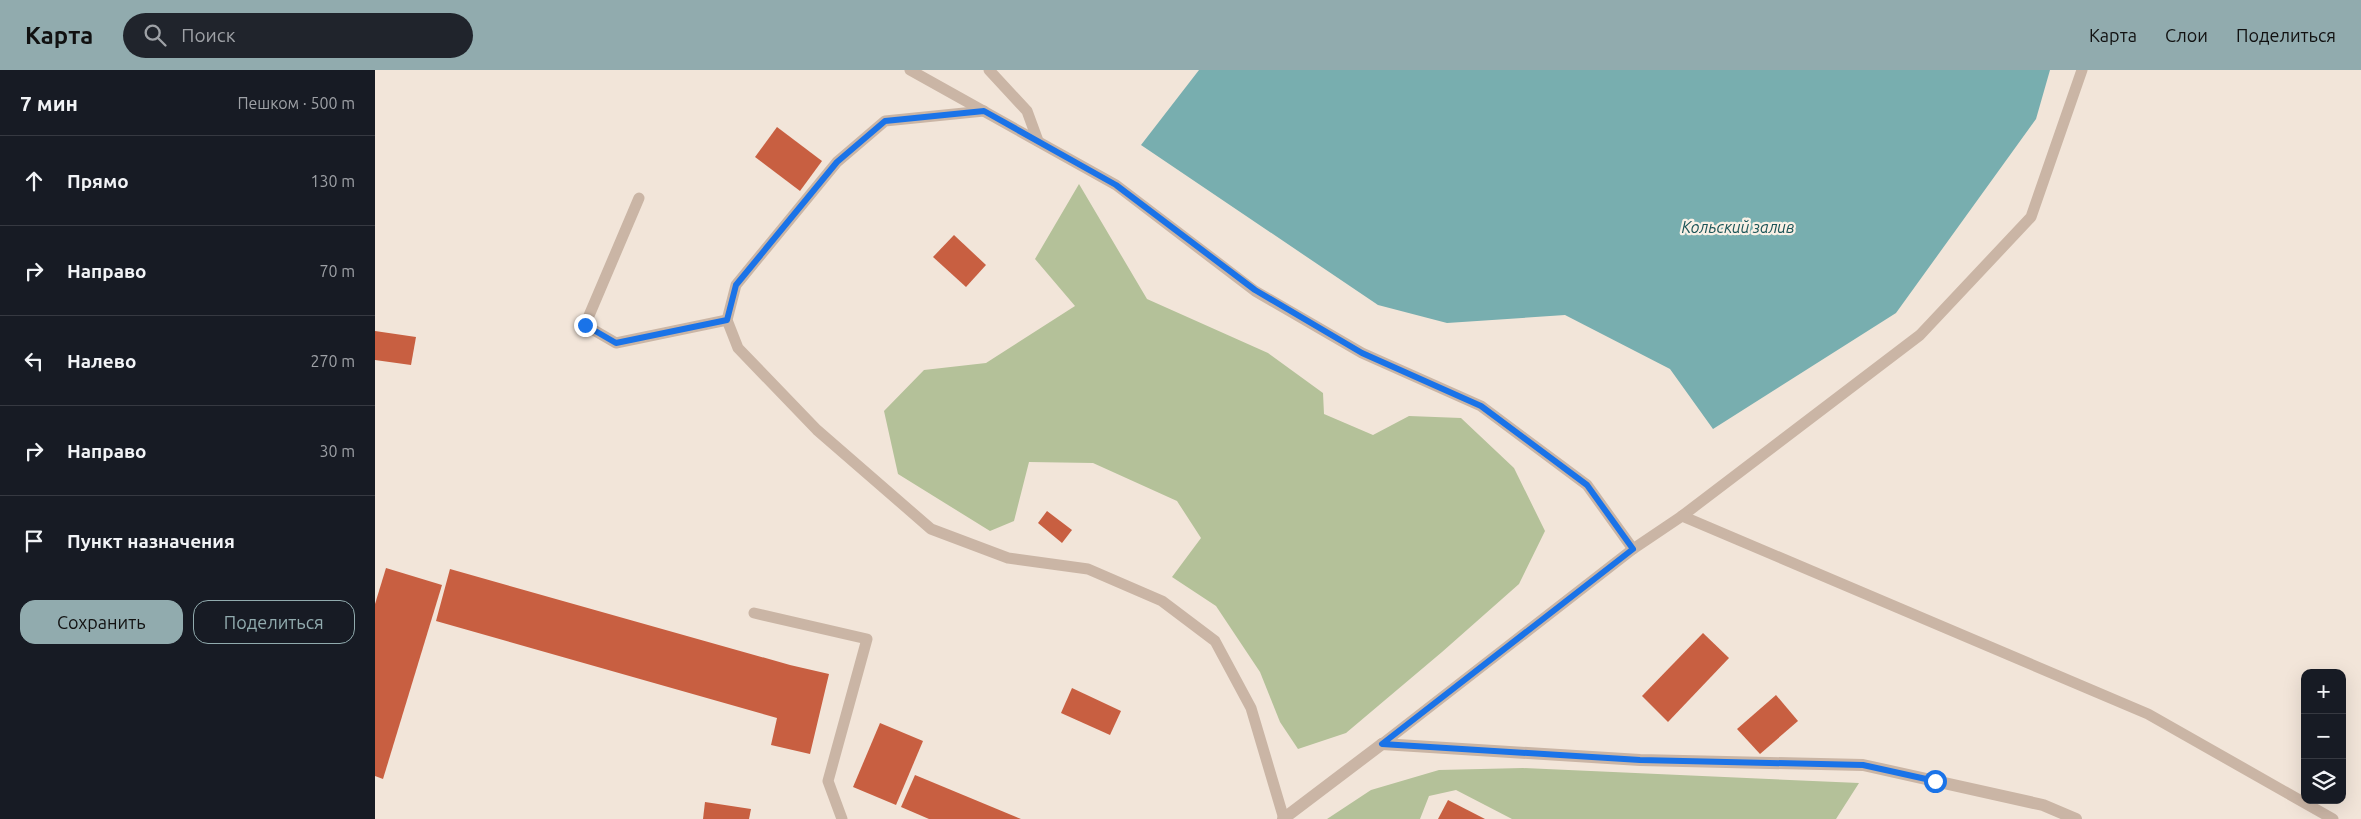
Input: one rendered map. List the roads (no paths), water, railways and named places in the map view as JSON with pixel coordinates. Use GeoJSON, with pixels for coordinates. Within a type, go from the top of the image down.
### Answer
{"type":"FeatureCollection","features":[{"type":"Feature","properties":{"kind":"street"},"geometry":{"type":"LineString","coordinates":[[1284,819],[1382,744],[1640,760],[1863,765],[2043,805],[2076,819]]}},
{"type":"Feature","properties":{"kind":"lane"},"geometry":{"type":"LineString","coordinates":[[910,70],[1116,185],[1255,290],[1362,353],[1481,406],[1587,485],[1633,549]]}},
{"type":"Feature","properties":{"kind":"lane"},"geometry":{"type":"LineString","coordinates":[[989,70],[1027,111],[1038,141]]}},
{"type":"Feature","properties":{"kind":"lane"},"geometry":{"type":"LineString","coordinates":[[1382,744],[1633,549],[1682,516],[1920,335],[2031,217],[2082,70]]}},
{"type":"Feature","properties":{"kind":"lane"},"geometry":{"type":"LineString","coordinates":[[984,111],[885,121],[837,162],[736,285],[727,320],[738,348],[810,423],[931,529],[1008,558],[1088,570],[1162,601],[1215,642],[1251,708],[1284,819]]}},
{"type":"Feature","properties":{"kind":"lane"},"geometry":{"type":"LineString","coordinates":[[639,198],[585,325],[616,343],[727,320]]}},
{"type":"Feature","properties":{"kind":"lane"},"geometry":{"type":"LineString","coordinates":[[1682,516],[2147,714],[2333,819]]}},
{"type":"Feature","properties":{"kind":"lane"},"geometry":{"type":"LineString","coordinates":[[754,613],[867,639],[829,781],[842,819]]}},
{"type":"Feature","properties":{"kind":"water","name":"Кольский залив"},"geometry":{"type":"Polygon","coordinates":[[[1199,70],[2050,70],[2036,119],[1896,313],[1713,429],[1670,369],[1565,315],[1447,323],[1378,305],[1141,145],[1199,70]]]}}]}
